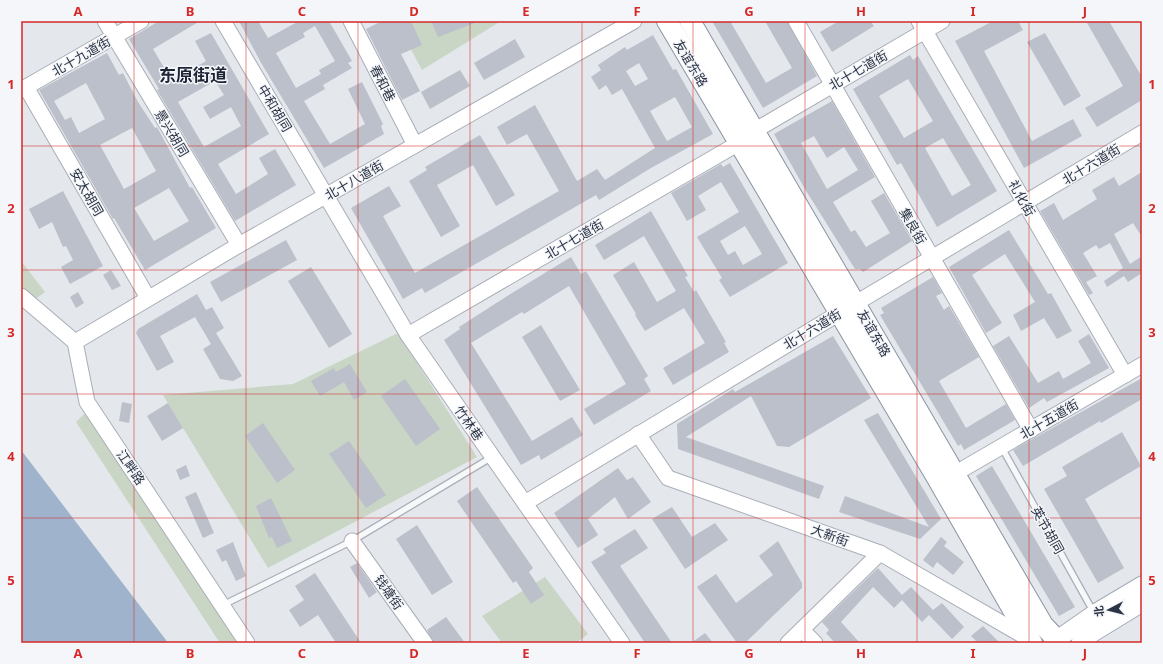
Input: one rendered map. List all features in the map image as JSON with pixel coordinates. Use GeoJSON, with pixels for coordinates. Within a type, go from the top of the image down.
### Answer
{"type":"FeatureCollection","features":[{"type":"Feature","properties":{"kind":"highway","name":"友谊东路"},"geometry":{"type":"LineString","coordinates":[[667,21],[856,303],[1043,625],[1056,642]]}},
{"type":"Feature","properties":{"kind":"highway","name":"友谊东路"},"geometry":{"type":"LineString","coordinates":[[690,21],[746,137],[839,313],[937,478],[1030,641]]}},
{"type":"Feature","properties":{"kind":"main road"},"geometry":{"type":"LineString","coordinates":[[1056,642],[1095,613],[1142,585]]}},
{"type":"Feature","properties":{"kind":"main road"},"geometry":{"type":"LineString","coordinates":[[1080,643],[1094,632],[1142,603]]}},
{"type":"Feature","properties":{"kind":"street","name":"景兴胡同"},"geometry":{"type":"LineString","coordinates":[[105,21],[239,245]]}},
{"type":"Feature","properties":{"kind":"street","name":"北十九道街"},"geometry":{"type":"LineString","coordinates":[[24,88],[141,21]]}},
{"type":"Feature","properties":{"kind":"street","name":"中和胡同"},"geometry":{"type":"LineString","coordinates":[[223,21],[327,195]]}},
{"type":"Feature","properties":{"kind":"street","name":"春和巷"},"geometry":{"type":"LineString","coordinates":[[350,21],[415,145]]}},
{"type":"Feature","properties":{"kind":"street","name":"北十八道街"},"geometry":{"type":"LineString","coordinates":[[75,342],[239,245],[634,21]]}},
{"type":"Feature","properties":{"kind":"street","name":"集良街"},"geometry":{"type":"LineString","coordinates":[[796,21],[1031,430]]}},
{"type":"Feature","properties":{"kind":"street","name":"北十七道街"},"geometry":{"type":"LineString","coordinates":[[408,335],[833,85],[921,26],[942,21]]}},
{"type":"Feature","properties":{"kind":"street","name":"礼化街"},"geometry":{"type":"LineString","coordinates":[[921,26],[1125,375]]}},
{"type":"Feature","properties":{"kind":"street","name":"安太胡同"},"geometry":{"type":"LineString","coordinates":[[24,88],[148,298]]}},
{"type":"Feature","properties":{"kind":"street","name":"北十六道街"},"geometry":{"type":"LineString","coordinates":[[525,503],[839,313],[1025,204],[1142,133]]}},
{"type":"Feature","properties":{"kind":"street","name":"竹林巷"},"geometry":{"type":"LineString","coordinates":[[327,195],[408,335],[622,643]]}},
{"type":"Feature","properties":{"kind":"street"},"geometry":{"type":"LineString","coordinates":[[21,296],[75,342]]}},
{"type":"Feature","properties":{"kind":"street","name":"江畔路"},"geometry":{"type":"LineString","coordinates":[[75,342],[87,402],[247,643]]}},
{"type":"Feature","properties":{"kind":"street","name":"北十五道街"},"geometry":{"type":"LineString","coordinates":[[956,473],[1002,448],[1142,365]]}},
{"type":"Feature","properties":{"kind":"street","name":"大新街"},"geometry":{"type":"LineString","coordinates":[[638,434],[668,478],[880,553],[1030,641]]}},
{"type":"Feature","properties":{"kind":"street","name":"钱塘街"},"geometry":{"type":"LineString","coordinates":[[352,541],[425,643]]}},
{"type":"Feature","properties":{"kind":"street"},"geometry":{"type":"LineString","coordinates":[[788,643],[880,553]]}},
{"type":"Feature","properties":{"kind":"street"},"geometry":{"type":"LineString","coordinates":[[802,630],[815,643]]}},
{"type":"Feature","properties":{"kind":"lane","name":"英节胡同"},"geometry":{"type":"LineString","coordinates":[[1002,448],[1095,613]]}},
{"type":"Feature","properties":{"kind":"lane"},"geometry":{"type":"LineString","coordinates":[[223,605],[352,541],[493,457]]}},
{"type":"Feature","properties":{"kind":"green space"},"geometry":{"type":"Polygon","coordinates":[[[396,21],[501,21],[422,70],[396,21]]]}},
{"type":"Feature","properties":{"kind":"green space"},"geometry":{"type":"Polygon","coordinates":[[[21,261],[45,292],[21,310],[21,261]]]}},
{"type":"Feature","properties":{"kind":"green space"},"geometry":{"type":"Polygon","coordinates":[[[398,333],[477,457],[268,568],[163,395],[293,384],[398,333]]]}},
{"type":"Feature","properties":{"kind":"green space"},"geometry":{"type":"Polygon","coordinates":[[[86,412],[242,643],[220,643],[76,422],[86,412]]]}},
{"type":"Feature","properties":{"kind":"green space"},"geometry":{"type":"Polygon","coordinates":[[[545,577],[588,634],[576,643],[502,643],[482,616],[545,577]]]}},
{"type":"Feature","properties":{"kind":"water"},"geometry":{"type":"Polygon","coordinates":[[[21,450],[166,640],[167,643],[21,643],[21,450]]]}},
{"type":"Feature","properties":{"kind":"building"},"geometry":{"type":"Polygon","coordinates":[[[159,21],[200,21],[153,49],[172,81],[206,61],[195,41],[211,33],[269,134],[218,164],[236,194],[268,174],[259,158],[275,149],[296,185],[235,221],[157,90],[159,89],[129,39],[159,21]],[[215,81],[178,102],[204,147],[241,126],[231,107],[210,119],[203,107],[224,95],[215,81]]]}},
{"type":"Feature","properties":{"kind":"building"},"geometry":{"type":"Polygon","coordinates":[[[239,21],[258,21],[268,38],[299,21],[329,21],[352,61],[348,63],[352,68],[323,85],[325,89],[304,101],[330,144],[365,124],[348,89],[362,82],[383,124],[381,126],[384,134],[324,168],[260,61],[239,21]],[[315,26],[303,33],[305,37],[276,53],[296,88],[321,74],[319,70],[335,61],[315,26]]]}},
{"type":"Feature","properties":{"kind":"building"},"geometry":{"type":"Polygon","coordinates":[[[382,21],[411,21],[422,45],[401,54],[420,91],[402,100],[366,29],[382,21]]]}},
{"type":"Feature","properties":{"kind":"building"},"geometry":{"type":"Polygon","coordinates":[[[431,21],[480,21],[438,37],[431,21]]]}},
{"type":"Feature","properties":{"kind":"building"},"geometry":{"type":"Polygon","coordinates":[[[712,21],[730,21],[766,83],[792,68],[765,21],[787,21],[817,76],[763,108],[712,21]]]}},
{"type":"Feature","properties":{"kind":"building"},"geometry":{"type":"Polygon","coordinates":[[[839,21],[870,21],[874,26],[832,52],[820,32],[839,21]]]}},
{"type":"Feature","properties":{"kind":"building"},"geometry":{"type":"Polygon","coordinates":[[[993,21],[1018,21],[1023,30],[984,51],[1032,141],[1073,119],[1082,136],[1024,168],[955,41],[993,21]]]}},
{"type":"Feature","properties":{"kind":"building"},"geometry":{"type":"Polygon","coordinates":[[[1086,21],[1109,21],[1142,77],[1142,100],[1097,127],[1085,108],[1123,86],[1086,21]]]}},
{"type":"Feature","properties":{"kind":"building"},"geometry":{"type":"Polygon","coordinates":[[[1045,33],[1081,96],[1064,106],[1027,42],[1045,33]]]}},
{"type":"Feature","properties":{"kind":"building"},"geometry":{"type":"Polygon","coordinates":[[[653,35],[673,70],[676,69],[713,134],[651,168],[599,200],[596,195],[425,293],[422,288],[403,299],[351,208],[389,186],[401,206],[383,216],[415,273],[559,191],[527,134],[507,145],[497,127],[535,105],[577,181],[597,169],[605,180],[655,148],[622,89],[612,95],[606,85],[599,90],[591,77],[601,70],[598,65],[625,47],[627,50],[653,35]],[[639,63],[626,71],[635,86],[648,79],[639,63]],[[675,97],[650,111],[667,141],[692,127],[675,97]]]}},
{"type":"Feature","properties":{"kind":"building"},"geometry":{"type":"Polygon","coordinates":[[[515,39],[525,57],[484,80],[474,63],[515,39]]]}},
{"type":"Feature","properties":{"kind":"building"},"geometry":{"type":"Polygon","coordinates":[[[107,53],[119,75],[123,73],[138,102],[155,128],[157,127],[190,188],[192,187],[216,228],[145,270],[114,218],[113,219],[39,90],[107,53]],[[86,83],[54,101],[65,120],[71,117],[79,133],[105,119],[86,83]],[[132,128],[100,145],[124,189],[156,171],[132,128]],[[169,188],[134,208],[154,241],[189,221],[169,188]]]}},
{"type":"Feature","properties":{"kind":"building"},"geometry":{"type":"Polygon","coordinates":[[[910,55],[913,60],[918,56],[997,191],[937,227],[901,163],[897,165],[853,89],[910,55]],[[908,79],[879,96],[904,138],[933,121],[908,79]],[[943,138],[925,148],[952,196],[971,185],[943,138]]]}},
{"type":"Feature","properties":{"kind":"building"},"geometry":{"type":"Polygon","coordinates":[[[460,70],[470,86],[430,109],[421,92],[460,70]]]}},
{"type":"Feature","properties":{"kind":"building"},"geometry":{"type":"Polygon","coordinates":[[[832,101],[875,177],[833,202],[851,232],[855,230],[866,247],[890,233],[871,201],[884,193],[912,241],[863,272],[860,269],[855,269],[805,189],[774,134],[832,101]],[[814,136],[801,143],[827,189],[858,170],[844,147],[827,158],[814,136]]]}},
{"type":"Feature","properties":{"kind":"building"},"geometry":{"type":"Polygon","coordinates":[[[480,135],[515,195],[496,206],[473,165],[437,185],[460,226],[441,237],[409,181],[427,170],[425,167],[480,135]]]}},
{"type":"Feature","properties":{"kind":"building"},"geometry":{"type":"Polygon","coordinates":[[[730,163],[788,263],[730,297],[719,280],[722,278],[697,237],[739,212],[721,182],[698,196],[706,210],[687,221],[671,193],[721,164],[723,167],[730,163]],[[745,226],[720,241],[728,255],[735,251],[743,265],[762,254],[745,226]]]}},
{"type":"Feature","properties":{"kind":"building"},"geometry":{"type":"Polygon","coordinates":[[[1142,172],[1142,237],[1133,223],[1114,234],[1130,264],[1142,256],[1142,273],[1128,282],[1124,276],[1107,287],[1104,281],[1123,268],[1110,243],[1099,249],[1096,245],[1083,253],[1097,276],[1086,282],[1093,293],[1089,295],[1040,211],[1054,203],[1063,220],[1097,199],[1092,190],[1114,177],[1119,186],[1142,172]]]}},
{"type":"Feature","properties":{"kind":"building"},"geometry":{"type":"Polygon","coordinates":[[[63,191],[103,266],[70,284],[61,267],[73,260],[66,246],[63,247],[52,222],[39,229],[29,209],[63,191]]]}},
{"type":"Feature","properties":{"kind":"building"},"geometry":{"type":"Polygon","coordinates":[[[651,211],[688,276],[685,277],[694,292],[696,290],[726,342],[724,343],[729,352],[673,385],[663,368],[705,343],[684,308],[645,331],[635,315],[636,314],[613,275],[634,262],[657,302],[676,291],[644,236],[604,260],[595,245],[651,211]]]}},
{"type":"Feature","properties":{"kind":"building"},"geometry":{"type":"Polygon","coordinates":[[[1009,230],[1048,294],[1051,293],[1072,331],[1057,339],[1044,318],[1021,331],[1013,315],[1035,302],[1005,254],[972,275],[1002,323],[986,333],[949,267],[1009,230]]]}},
{"type":"Feature","properties":{"kind":"building"},"geometry":{"type":"Polygon","coordinates":[[[286,240],[297,260],[221,302],[210,282],[286,240]]]}},
{"type":"Feature","properties":{"kind":"building"},"geometry":{"type":"Polygon","coordinates":[[[571,257],[581,274],[586,271],[648,376],[644,379],[651,391],[594,425],[584,409],[626,384],[569,286],[524,314],[522,312],[471,343],[532,441],[572,417],[583,435],[541,460],[539,455],[521,465],[444,340],[460,329],[459,327],[571,257]]]}},
{"type":"Feature","properties":{"kind":"building"},"geometry":{"type":"Polygon","coordinates":[[[311,267],[352,334],[329,348],[288,281],[311,267]]]}},
{"type":"Feature","properties":{"kind":"building"},"geometry":{"type":"Polygon","coordinates":[[[111,270],[121,286],[112,290],[103,275],[111,270]]]}},
{"type":"Feature","properties":{"kind":"building"},"geometry":{"type":"Polygon","coordinates":[[[933,277],[942,293],[936,296],[944,310],[949,306],[979,357],[939,381],[966,428],[1006,404],[1015,420],[964,450],[961,444],[958,446],[880,315],[884,313],[881,308],[933,277]]]}},
{"type":"Feature","properties":{"kind":"building"},"geometry":{"type":"Polygon","coordinates":[[[78,292],[84,303],[76,308],[70,297],[78,292]]]}},
{"type":"Feature","properties":{"kind":"building"},"geometry":{"type":"Polygon","coordinates":[[[197,294],[206,310],[212,307],[224,328],[216,333],[242,376],[233,381],[220,379],[203,349],[211,344],[195,317],[160,336],[174,362],[157,371],[136,333],[138,329],[197,294]]]}},
{"type":"Feature","properties":{"kind":"building"},"geometry":{"type":"Polygon","coordinates":[[[541,325],[580,390],[560,401],[522,337],[541,325]]]}},
{"type":"Feature","properties":{"kind":"building"},"geometry":{"type":"Polygon","coordinates":[[[1089,334],[1109,368],[1047,402],[1044,398],[1029,408],[993,346],[1009,336],[1038,383],[1059,371],[1063,379],[1091,363],[1078,341],[1089,334]]]}},
{"type":"Feature","properties":{"kind":"building"},"geometry":{"type":"Polygon","coordinates":[[[833,336],[871,398],[789,447],[777,446],[751,396],[686,437],[824,486],[819,499],[678,449],[677,424],[733,389],[735,392],[833,336]]]}},
{"type":"Feature","properties":{"kind":"building"},"geometry":{"type":"Polygon","coordinates":[[[350,364],[367,392],[354,400],[344,382],[320,396],[311,381],[334,368],[336,372],[350,364]]]}},
{"type":"Feature","properties":{"kind":"building"},"geometry":{"type":"Polygon","coordinates":[[[1142,378],[1142,399],[1101,423],[1100,421],[1023,466],[1013,450],[1142,378]]]}},
{"type":"Feature","properties":{"kind":"building"},"geometry":{"type":"Polygon","coordinates":[[[405,379],[440,429],[416,446],[381,396],[405,379]]]}},
{"type":"Feature","properties":{"kind":"building"},"geometry":{"type":"Polygon","coordinates":[[[122,402],[132,404],[129,423],[119,421],[122,402]]]}},
{"type":"Feature","properties":{"kind":"building"},"geometry":{"type":"Polygon","coordinates":[[[168,403],[183,428],[162,441],[147,416],[168,403]]]}},
{"type":"Feature","properties":{"kind":"building"},"geometry":{"type":"Polygon","coordinates":[[[878,413],[941,519],[920,539],[839,512],[845,496],[929,527],[864,420],[878,413]]]}},
{"type":"Feature","properties":{"kind":"building"},"geometry":{"type":"Polygon","coordinates":[[[263,423],[295,470],[277,483],[245,436],[263,423]]]}},
{"type":"Feature","properties":{"kind":"building"},"geometry":{"type":"Polygon","coordinates":[[[1122,432],[1141,466],[1085,499],[1124,568],[1098,583],[1044,489],[1067,476],[1062,467],[1122,432]]]}},
{"type":"Feature","properties":{"kind":"building"},"geometry":{"type":"Polygon","coordinates":[[[349,441],[386,495],[366,508],[329,454],[349,441]]]}},
{"type":"Feature","properties":{"kind":"building"},"geometry":{"type":"Polygon","coordinates":[[[186,465],[190,476],[180,480],[176,470],[186,465]]]}},
{"type":"Feature","properties":{"kind":"building"},"geometry":{"type":"Polygon","coordinates":[[[992,466],[1075,607],[1059,616],[976,476],[992,466]]]}},
{"type":"Feature","properties":{"kind":"building"},"geometry":{"type":"Polygon","coordinates":[[[618,468],[627,480],[633,477],[651,502],[628,519],[615,497],[588,519],[598,535],[578,548],[554,513],[618,468]]]}},
{"type":"Feature","properties":{"kind":"building"},"geometry":{"type":"Polygon","coordinates":[[[477,487],[533,568],[529,572],[544,595],[531,604],[516,581],[513,583],[457,501],[477,487]]]}},
{"type":"Feature","properties":{"kind":"building"},"geometry":{"type":"Polygon","coordinates":[[[196,492],[214,533],[203,538],[185,497],[196,492]]]}},
{"type":"Feature","properties":{"kind":"building"},"geometry":{"type":"Polygon","coordinates":[[[271,498],[292,541],[277,548],[272,537],[269,538],[256,506],[271,498]]]}},
{"type":"Feature","properties":{"kind":"building"},"geometry":{"type":"Polygon","coordinates":[[[672,507],[692,537],[715,523],[728,540],[685,569],[652,519],[672,507]]]}},
{"type":"Feature","properties":{"kind":"building"},"geometry":{"type":"Polygon","coordinates":[[[417,525],[453,582],[432,595],[396,539],[417,525]]]}},
{"type":"Feature","properties":{"kind":"building"},"geometry":{"type":"Polygon","coordinates":[[[635,529],[648,548],[620,566],[672,643],[645,643],[591,562],[606,553],[603,549],[635,529]]]}},
{"type":"Feature","properties":{"kind":"building"},"geometry":{"type":"Polygon","coordinates":[[[941,537],[947,542],[944,546],[964,562],[953,575],[937,562],[933,568],[923,560],[941,537]]]}},
{"type":"Feature","properties":{"kind":"building"},"geometry":{"type":"Polygon","coordinates":[[[778,541],[802,583],[802,588],[745,643],[737,643],[697,587],[716,574],[736,603],[773,575],[759,556],[778,541]]]}},
{"type":"Feature","properties":{"kind":"building"},"geometry":{"type":"Polygon","coordinates":[[[233,542],[246,576],[236,581],[226,560],[222,562],[216,550],[233,542]]]}},
{"type":"Feature","properties":{"kind":"building"},"geometry":{"type":"Polygon","coordinates":[[[357,563],[377,592],[369,598],[350,567],[357,563]]]}},
{"type":"Feature","properties":{"kind":"building"},"geometry":{"type":"Polygon","coordinates":[[[878,568],[902,595],[911,587],[933,610],[942,603],[964,627],[952,639],[929,615],[922,622],[902,600],[894,608],[873,587],[841,622],[860,643],[835,643],[826,633],[829,630],[822,622],[878,568]]]}},
{"type":"Feature","properties":{"kind":"building"},"geometry":{"type":"Polygon","coordinates":[[[315,573],[361,643],[336,643],[318,615],[300,627],[289,610],[304,600],[295,586],[315,573]]]}},
{"type":"Feature","properties":{"kind":"building"},"geometry":{"type":"Polygon","coordinates":[[[446,617],[465,643],[434,643],[427,630],[446,617]]]}},
{"type":"Feature","properties":{"kind":"building"},"geometry":{"type":"Polygon","coordinates":[[[983,626],[1000,643],[978,643],[971,636],[983,626]]]}},
{"type":"Feature","properties":{"kind":"building"},"geometry":{"type":"Polygon","coordinates":[[[705,633],[713,643],[691,643],[705,633]]]}},
{"type":"Feature","properties":{"kind":"district","name":"东原街道"},"geometry":{"type":"Point","coordinates":[193,75]}}]}
